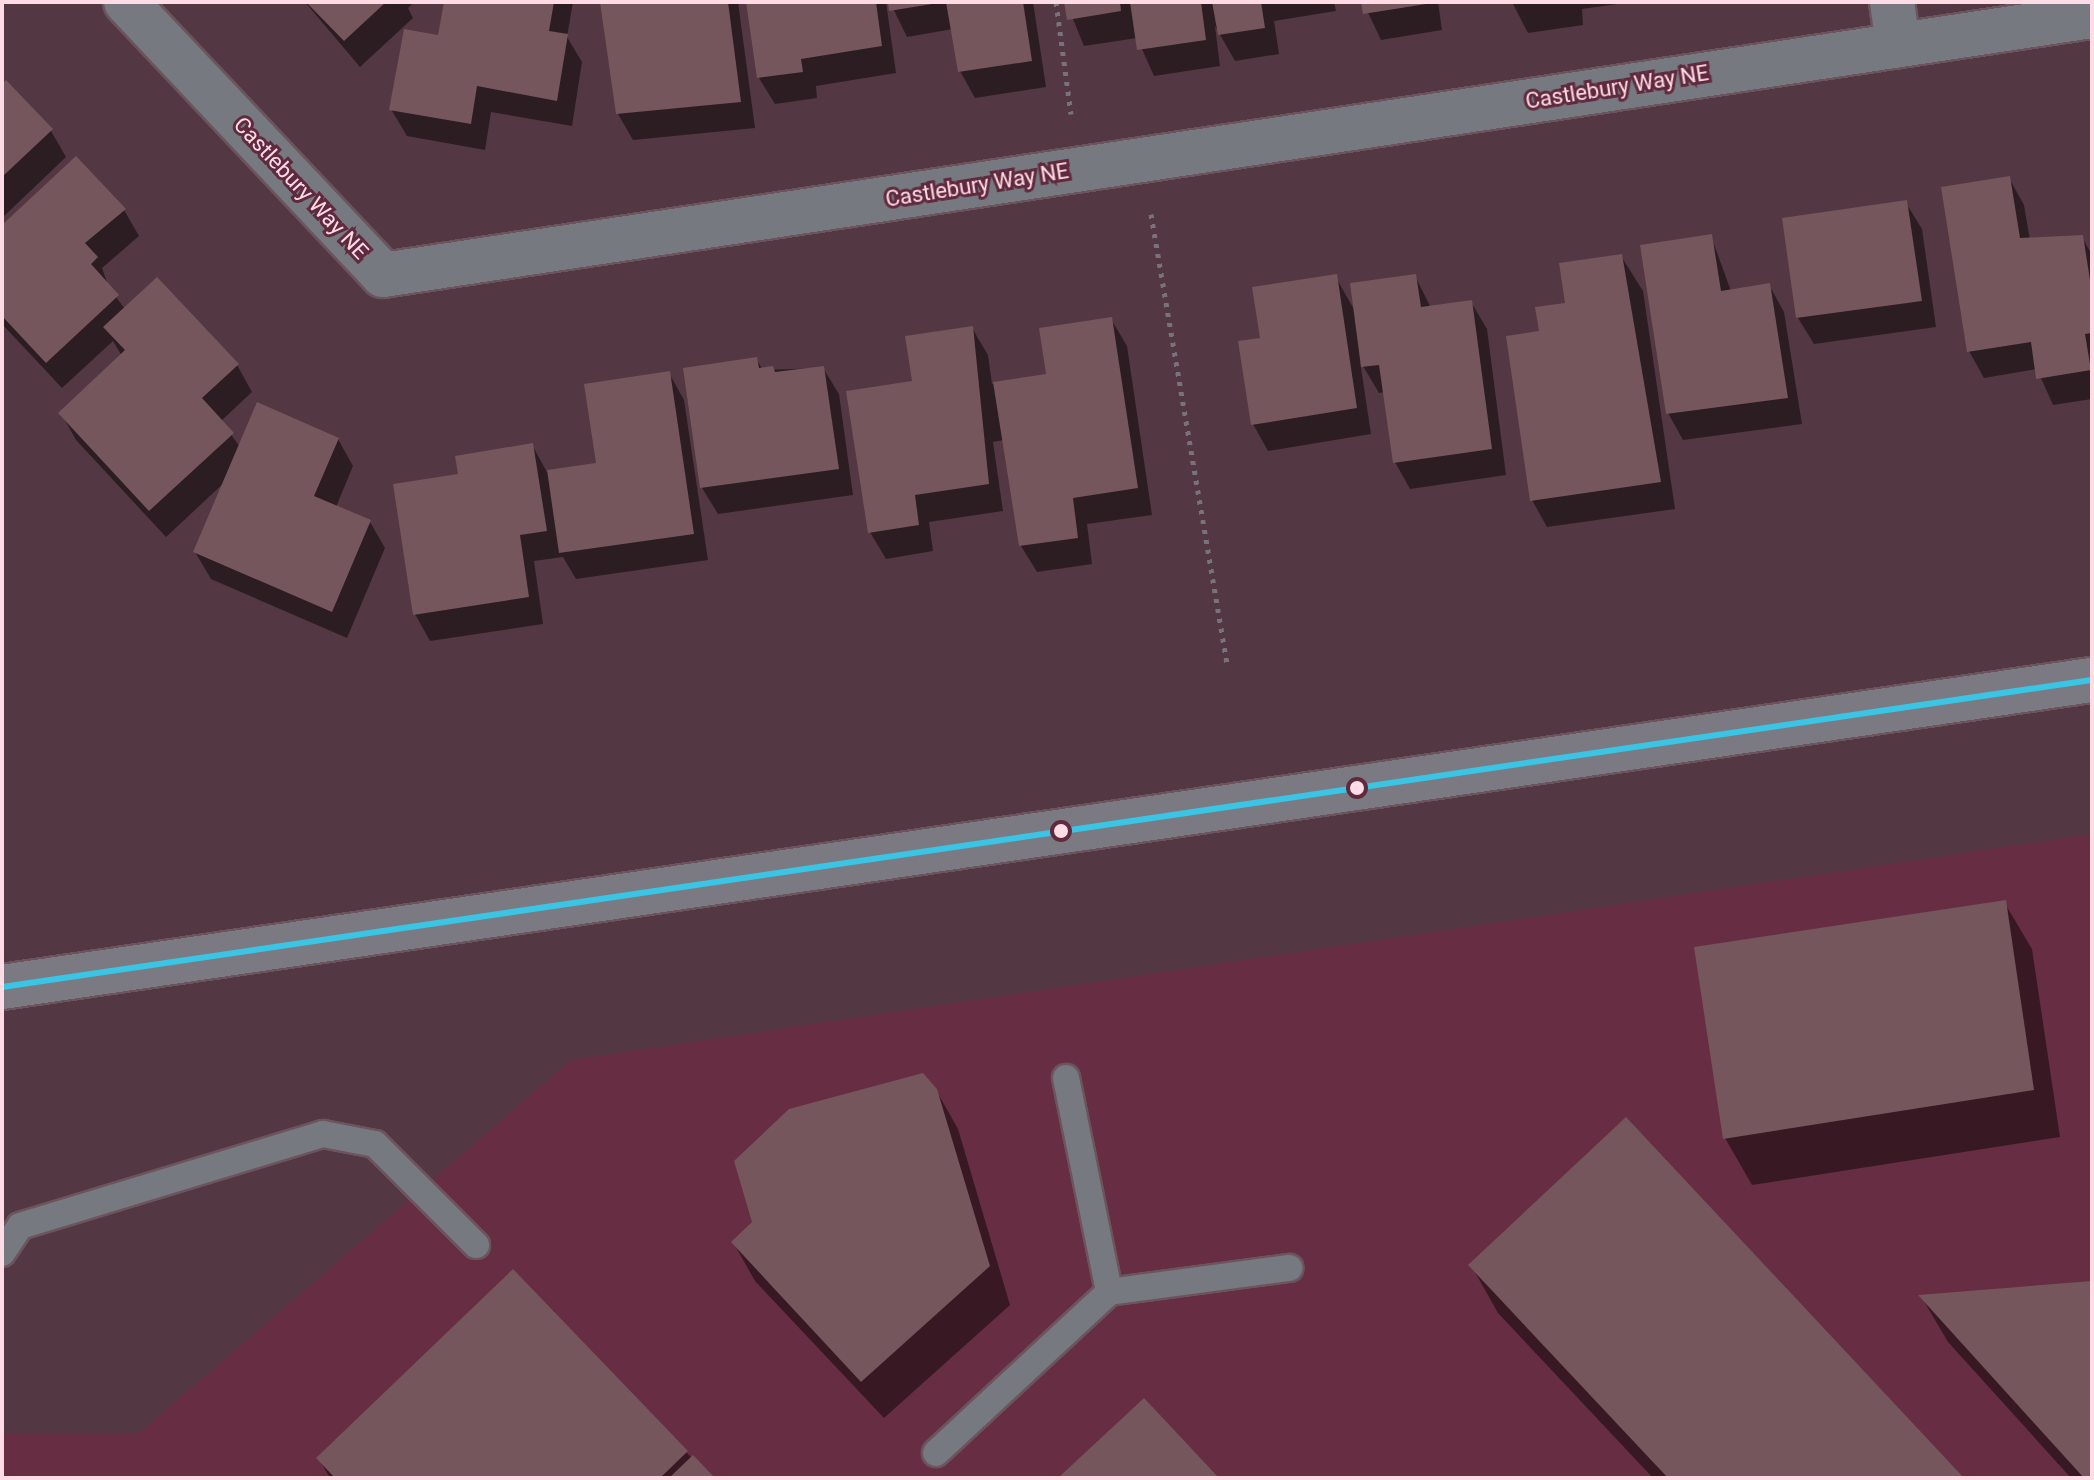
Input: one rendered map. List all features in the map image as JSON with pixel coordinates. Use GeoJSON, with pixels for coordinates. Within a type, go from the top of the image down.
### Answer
{"type":"FeatureCollection","features":[{"type":"Feature","properties":{"kind":"street","name":"Castlebury Way NE"},"geometry":{"type":"LineString","coordinates":[[126,2],[383,275],[2092,16]]}},
{"type":"Feature","properties":{"kind":"street"},"geometry":{"type":"LineString","coordinates":[[1892,2],[1898,44]]}},
{"type":"Feature","properties":{"kind":"street"},"geometry":{"type":"LineString","coordinates":[[2,987],[2092,680]]}},
{"type":"Feature","properties":{"kind":"lane"},"geometry":{"type":"LineString","coordinates":[[1066,1078],[1109,1292]]}},
{"type":"Feature","properties":{"kind":"lane"},"geometry":{"type":"LineString","coordinates":[[2,1253],[20,1226],[323,1134],[375,1144],[476,1245]]}},
{"type":"Feature","properties":{"kind":"lane"},"geometry":{"type":"LineString","coordinates":[[936,1453],[1109,1292],[1289,1268]]}},
{"type":"Feature","properties":{"kind":"path"},"geometry":{"type":"LineString","coordinates":[[1056,2],[1079,170]]}},
{"type":"Feature","properties":{"kind":"path"},"geometry":{"type":"LineString","coordinates":[[1141,159],[1228,667]]}},
{"type":"Feature","properties":{"kind":"shaded area"},"geometry":{"type":"Polygon","coordinates":[[[2092,834],[2092,1478],[2,1478],[2,1433],[138,1434],[571,1060],[2092,834]]]}},
{"type":"Feature","properties":{"kind":"building"},"geometry":{"type":"Polygon","coordinates":[[[306,2],[386,2],[344,41],[306,2]]]}},
{"type":"Feature","properties":{"kind":"building"},"geometry":{"type":"Polygon","coordinates":[[[444,2],[554,2],[549,31],[568,34],[557,101],[477,86],[471,124],[389,110],[404,29],[438,35],[444,2]]]}},
{"type":"Feature","properties":{"kind":"building"},"geometry":{"type":"Polygon","coordinates":[[[600,2],[728,2],[741,102],[616,114],[600,2]]]}},
{"type":"Feature","properties":{"kind":"building"},"geometry":{"type":"Polygon","coordinates":[[[746,2],[876,2],[882,46],[801,59],[803,72],[757,78],[746,2]]]}},
{"type":"Feature","properties":{"kind":"building"},"geometry":{"type":"Polygon","coordinates":[[[888,2],[932,2],[932,4],[889,11],[888,2]]]}},
{"type":"Feature","properties":{"kind":"building"},"geometry":{"type":"Polygon","coordinates":[[[946,2],[1023,2],[1032,61],[958,72],[946,2]]]}},
{"type":"Feature","properties":{"kind":"building"},"geometry":{"type":"Polygon","coordinates":[[[1064,2],[1120,2],[1121,11],[1067,20],[1064,2]]]}},
{"type":"Feature","properties":{"kind":"building"},"geometry":{"type":"Polygon","coordinates":[[[1130,2],[1201,2],[1206,40],[1137,50],[1130,2]]]}},
{"type":"Feature","properties":{"kind":"building"},"geometry":{"type":"Polygon","coordinates":[[[1212,2],[1261,2],[1265,28],[1218,35],[1212,2]]]}},
{"type":"Feature","properties":{"kind":"building"},"geometry":{"type":"Polygon","coordinates":[[[1361,2],[1426,2],[1426,4],[1363,14],[1361,2]]]}},
{"type":"Feature","properties":{"kind":"building"},"geometry":{"type":"Polygon","coordinates":[[[6,80],[53,129],[2,177],[2,84],[6,80]]]}},
{"type":"Feature","properties":{"kind":"building"},"geometry":{"type":"Polygon","coordinates":[[[76,156],[126,209],[85,243],[98,257],[91,264],[119,295],[46,363],[2,316],[2,225],[76,156]]]}},
{"type":"Feature","properties":{"kind":"building"},"geometry":{"type":"Polygon","coordinates":[[[2010,176],[2020,238],[2083,235],[2092,293],[2092,333],[2085,334],[2091,370],[2036,379],[2031,342],[1967,352],[1941,187],[2010,176]]]}},
{"type":"Feature","properties":{"kind":"building"},"geometry":{"type":"Polygon","coordinates":[[[1907,200],[1922,301],[1796,318],[1782,218],[1907,200]]]}},
{"type":"Feature","properties":{"kind":"building"},"geometry":{"type":"Polygon","coordinates":[[[1712,234],[1721,291],[1770,283],[1788,398],[1666,414],[1640,245],[1712,234]]]}},
{"type":"Feature","properties":{"kind":"building"},"geometry":{"type":"Polygon","coordinates":[[[1622,254],[1661,482],[1530,501],[1506,336],[1539,331],[1535,307],[1565,303],[1559,263],[1622,254]]]}},
{"type":"Feature","properties":{"kind":"building"},"geometry":{"type":"Polygon","coordinates":[[[1337,274],[1357,408],[1251,425],[1238,341],[1260,338],[1252,287],[1337,274]]]}},
{"type":"Feature","properties":{"kind":"building"},"geometry":{"type":"Polygon","coordinates":[[[1416,274],[1421,307],[1472,300],[1492,449],[1393,463],[1379,365],[1361,367],[1350,283],[1416,274]]]}},
{"type":"Feature","properties":{"kind":"building"},"geometry":{"type":"Polygon","coordinates":[[[157,277],[239,364],[202,398],[234,433],[149,511],[58,413],[125,350],[103,327],[157,277]]]}},
{"type":"Feature","properties":{"kind":"building"},"geometry":{"type":"Polygon","coordinates":[[[1112,317],[1138,488],[1073,498],[1078,538],[1019,546],[993,382],[1046,374],[1039,328],[1112,317]]]}},
{"type":"Feature","properties":{"kind":"building"},"geometry":{"type":"Polygon","coordinates":[[[973,326],[989,484],[915,495],[919,525],[868,533],[846,391],[912,381],[905,336],[973,326]]]}},
{"type":"Feature","properties":{"kind":"building"},"geometry":{"type":"Polygon","coordinates":[[[757,357],[759,368],[773,366],[775,372],[824,366],[839,469],[700,488],[683,368],[757,357]]]}},
{"type":"Feature","properties":{"kind":"building"},"geometry":{"type":"Polygon","coordinates":[[[670,371],[694,534],[559,553],[547,470],[596,463],[584,384],[670,371]]]}},
{"type":"Feature","properties":{"kind":"building"},"geometry":{"type":"Polygon","coordinates":[[[257,402],[339,438],[314,496],[371,520],[332,612],[193,552],[257,402]]]}},
{"type":"Feature","properties":{"kind":"building"},"geometry":{"type":"Polygon","coordinates":[[[533,443],[547,531],[520,535],[529,597],[413,615],[393,484],[458,474],[455,456],[533,443]]]}},
{"type":"Feature","properties":{"kind":"building"},"geometry":{"type":"Polygon","coordinates":[[[2006,900],[2034,1090],[1723,1139],[1694,947],[2006,900]]]}},
{"type":"Feature","properties":{"kind":"building"},"geometry":{"type":"Polygon","coordinates":[[[923,1073],[937,1089],[990,1266],[861,1382],[731,1242],[752,1222],[734,1161],[789,1109],[923,1073]]]}},
{"type":"Feature","properties":{"kind":"building"},"geometry":{"type":"Polygon","coordinates":[[[1626,1117],[1964,1478],[1668,1478],[1468,1265],[1626,1117]]]}},
{"type":"Feature","properties":{"kind":"building"},"geometry":{"type":"Polygon","coordinates":[[[513,1269],[688,1451],[660,1478],[335,1478],[316,1458],[513,1269]]]}},
{"type":"Feature","properties":{"kind":"building"},"geometry":{"type":"Polygon","coordinates":[[[2092,1281],[2092,1478],[2084,1478],[1918,1295],[2092,1281]]]}},
{"type":"Feature","properties":{"kind":"building"},"geometry":{"type":"Polygon","coordinates":[[[1144,1398],[1219,1478],[1058,1478],[1144,1398]]]}},
{"type":"Feature","properties":{"kind":"building"},"geometry":{"type":"Polygon","coordinates":[[[693,1455],[715,1478],[669,1478],[693,1455]]]}},
{"type":"Feature","properties":{"kind":"transit line"},"geometry":{"type":"LineString","coordinates":[[2,987],[2092,680]]}}]}
